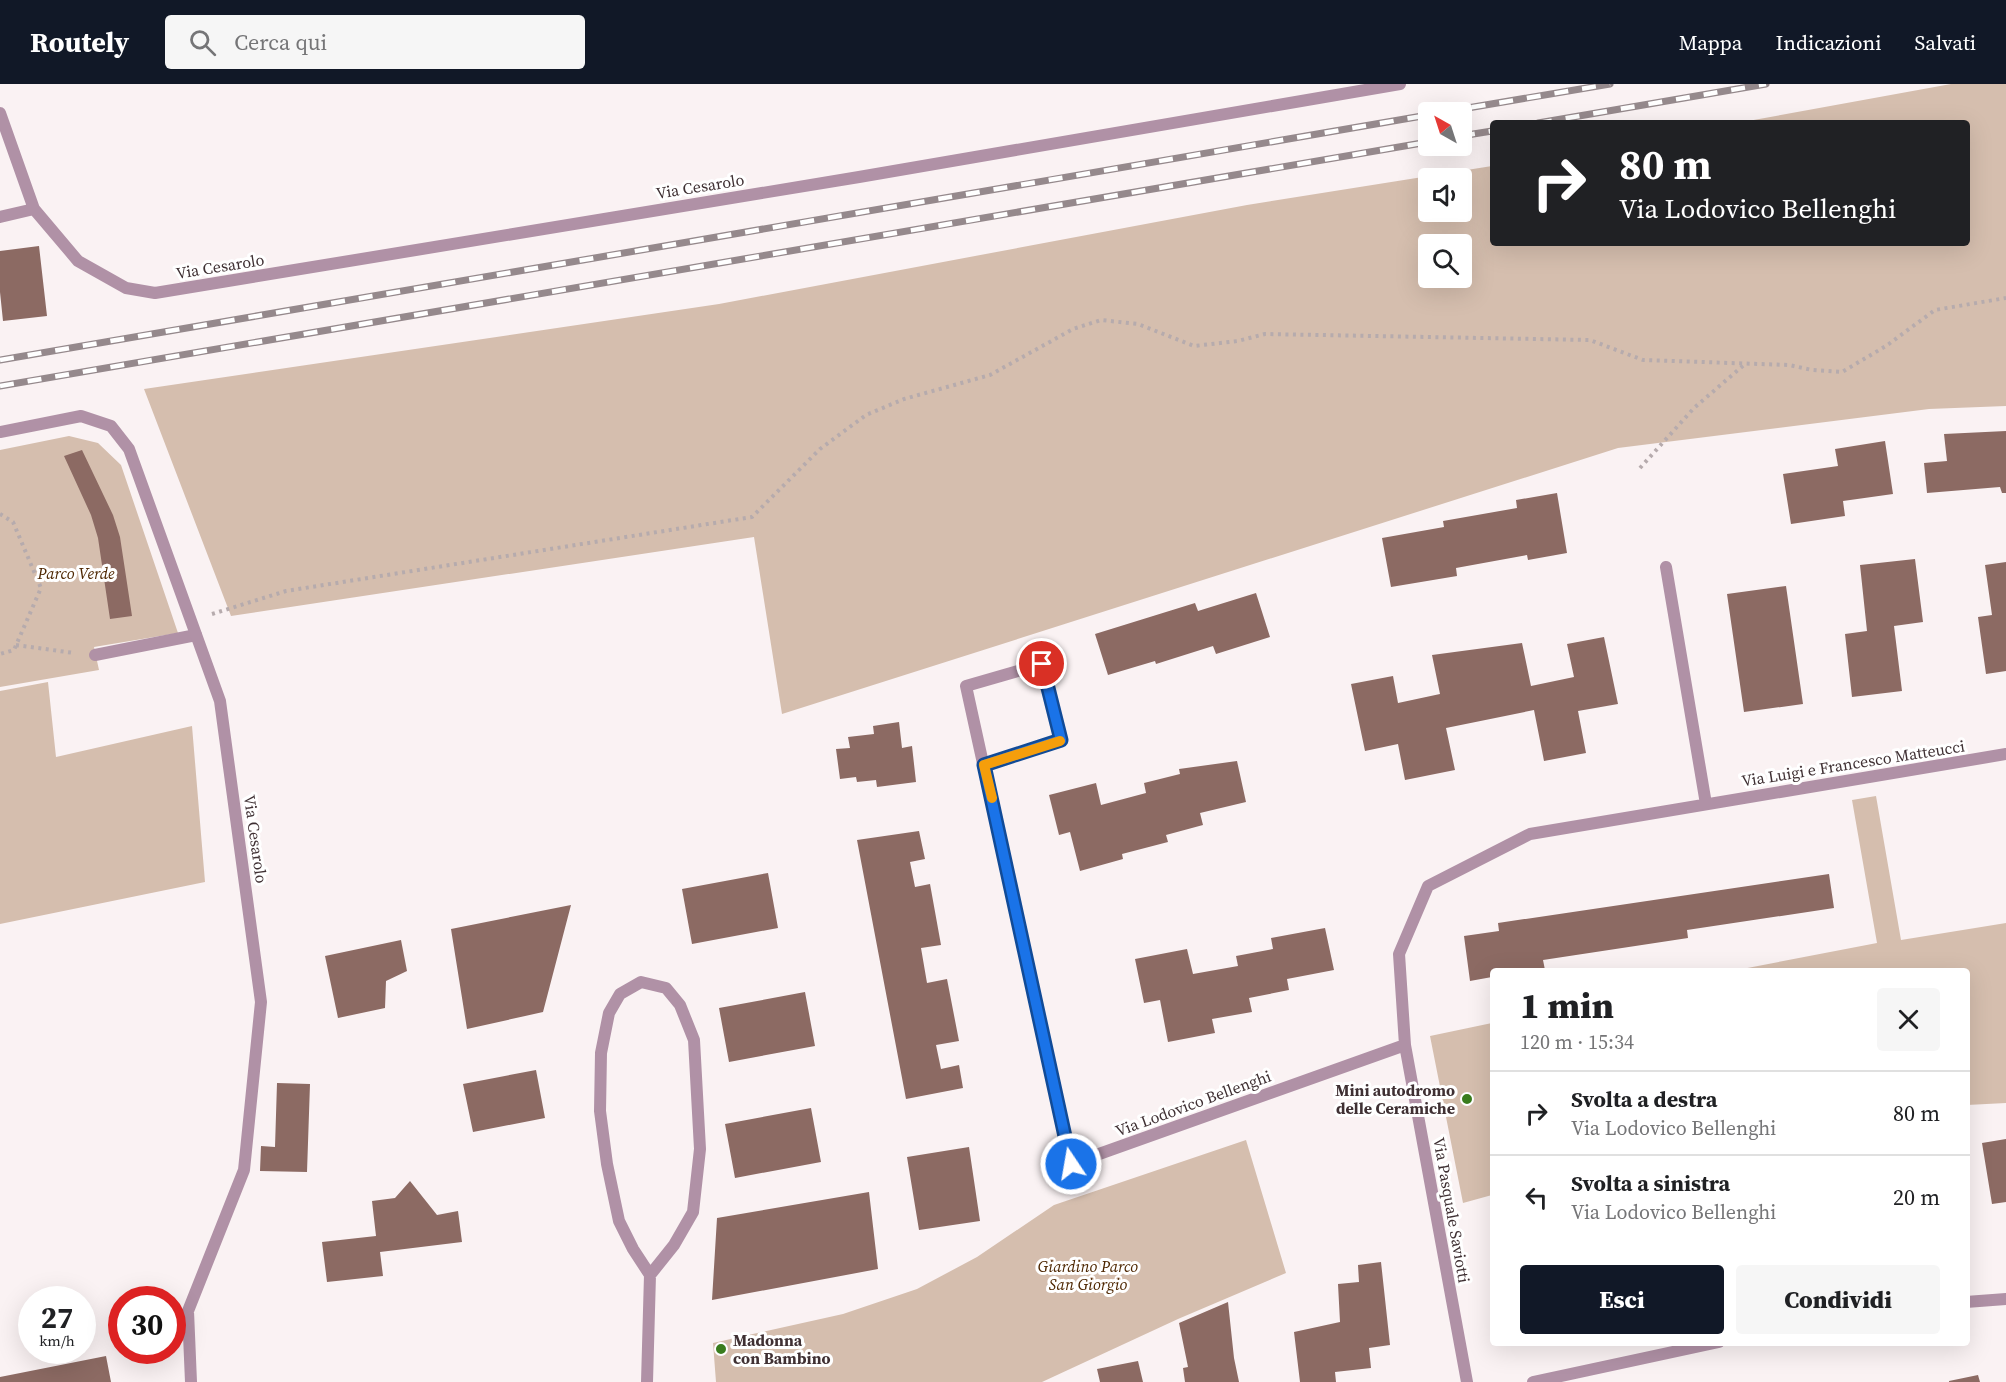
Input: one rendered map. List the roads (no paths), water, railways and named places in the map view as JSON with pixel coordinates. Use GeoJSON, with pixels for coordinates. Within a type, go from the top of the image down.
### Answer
{"type":"FeatureCollection","features":[{"type":"Feature","properties":{"kind":"street","name":"Via Cesarolo"},"geometry":{"type":"LineString","coordinates":[[0,113],[34,208],[78,261],[126,288],[155,293],[871,175],[1400,84]]}},
{"type":"Feature","properties":{"kind":"street"},"geometry":{"type":"LineString","coordinates":[[0,217],[34,208]]}},
{"type":"Feature","properties":{"kind":"street","name":"Via Cesarolo"},"geometry":{"type":"LineString","coordinates":[[0,432],[81,416],[111,426],[129,449],[220,700],[261,1002],[244,1170],[188,1311],[191,1382]]}},
{"type":"Feature","properties":{"kind":"street"},"geometry":{"type":"LineString","coordinates":[[1666,567],[1706,804]]}},
{"type":"Feature","properties":{"kind":"street"},"geometry":{"type":"LineString","coordinates":[[95,656],[196,635]]}},
{"type":"Feature","properties":{"kind":"street","name":"Via Lodovico Bellenghi"},"geometry":{"type":"LineString","coordinates":[[984,765],[1061,740],[1042,664],[966,686],[1071,1164],[1405,1045]]}},
{"type":"Feature","properties":{"kind":"street","name":"Via Luigi e Francesco Matteucci"},"geometry":{"type":"LineString","coordinates":[[1405,1045],[1399,954],[1428,886],[1530,834],[2006,754]]}},
{"type":"Feature","properties":{"kind":"street"},"geometry":{"type":"LineString","coordinates":[[647,1382],[650,1275],[619,1221],[600,1111],[601,1053],[609,1013],[620,994],[641,982],[666,988],[680,1005],[694,1040],[700,1149],[693,1212],[675,1245],[650,1275]]}},
{"type":"Feature","properties":{"kind":"street","name":"Via Pasquale Saviotti"},"geometry":{"type":"LineString","coordinates":[[1405,1045],[1467,1382]]}},
{"type":"Feature","properties":{"kind":"street"},"geometry":{"type":"LineString","coordinates":[[1970,1302],[2006,1299]]}},
{"type":"Feature","properties":{"kind":"street"},"geometry":{"type":"LineString","coordinates":[[1533,1382],[1700,1346]]}},
{"type":"Feature","properties":{"kind":"railway"},"geometry":{"type":"LineString","coordinates":[[1472,107],[1610,84]]}},
{"type":"Feature","properties":{"kind":"railway"},"geometry":{"type":"LineString","coordinates":[[1556,120],[1766,84]]}},
{"type":"Feature","properties":{"kind":"railway"},"geometry":{"type":"LineString","coordinates":[[0,360],[1418,117]]}},
{"type":"Feature","properties":{"kind":"railway"},"geometry":{"type":"LineString","coordinates":[[1472,134],[1490,131]]}},
{"type":"Feature","properties":{"kind":"railway"},"geometry":{"type":"LineString","coordinates":[[0,386],[1418,144]]}},
{"type":"Feature","properties":{"kind":"place","name":"Mini autodromo delle Ceramiche"},"geometry":{"type":"Point","coordinates":[1467,1099]}},
{"type":"Feature","properties":{"kind":"place","name":"Madonna con Bambino"},"geometry":{"type":"Point","coordinates":[721,1349]}},
{"type":"Feature","properties":{"kind":"park label","name":"Parco Verde"},"geometry":{"type":"Point","coordinates":[76,573]}},
{"type":"Feature","properties":{"kind":"park label","name":"Giardino Parco San Giorgio"},"geometry":{"type":"Point","coordinates":[1088,1275]}}]}
